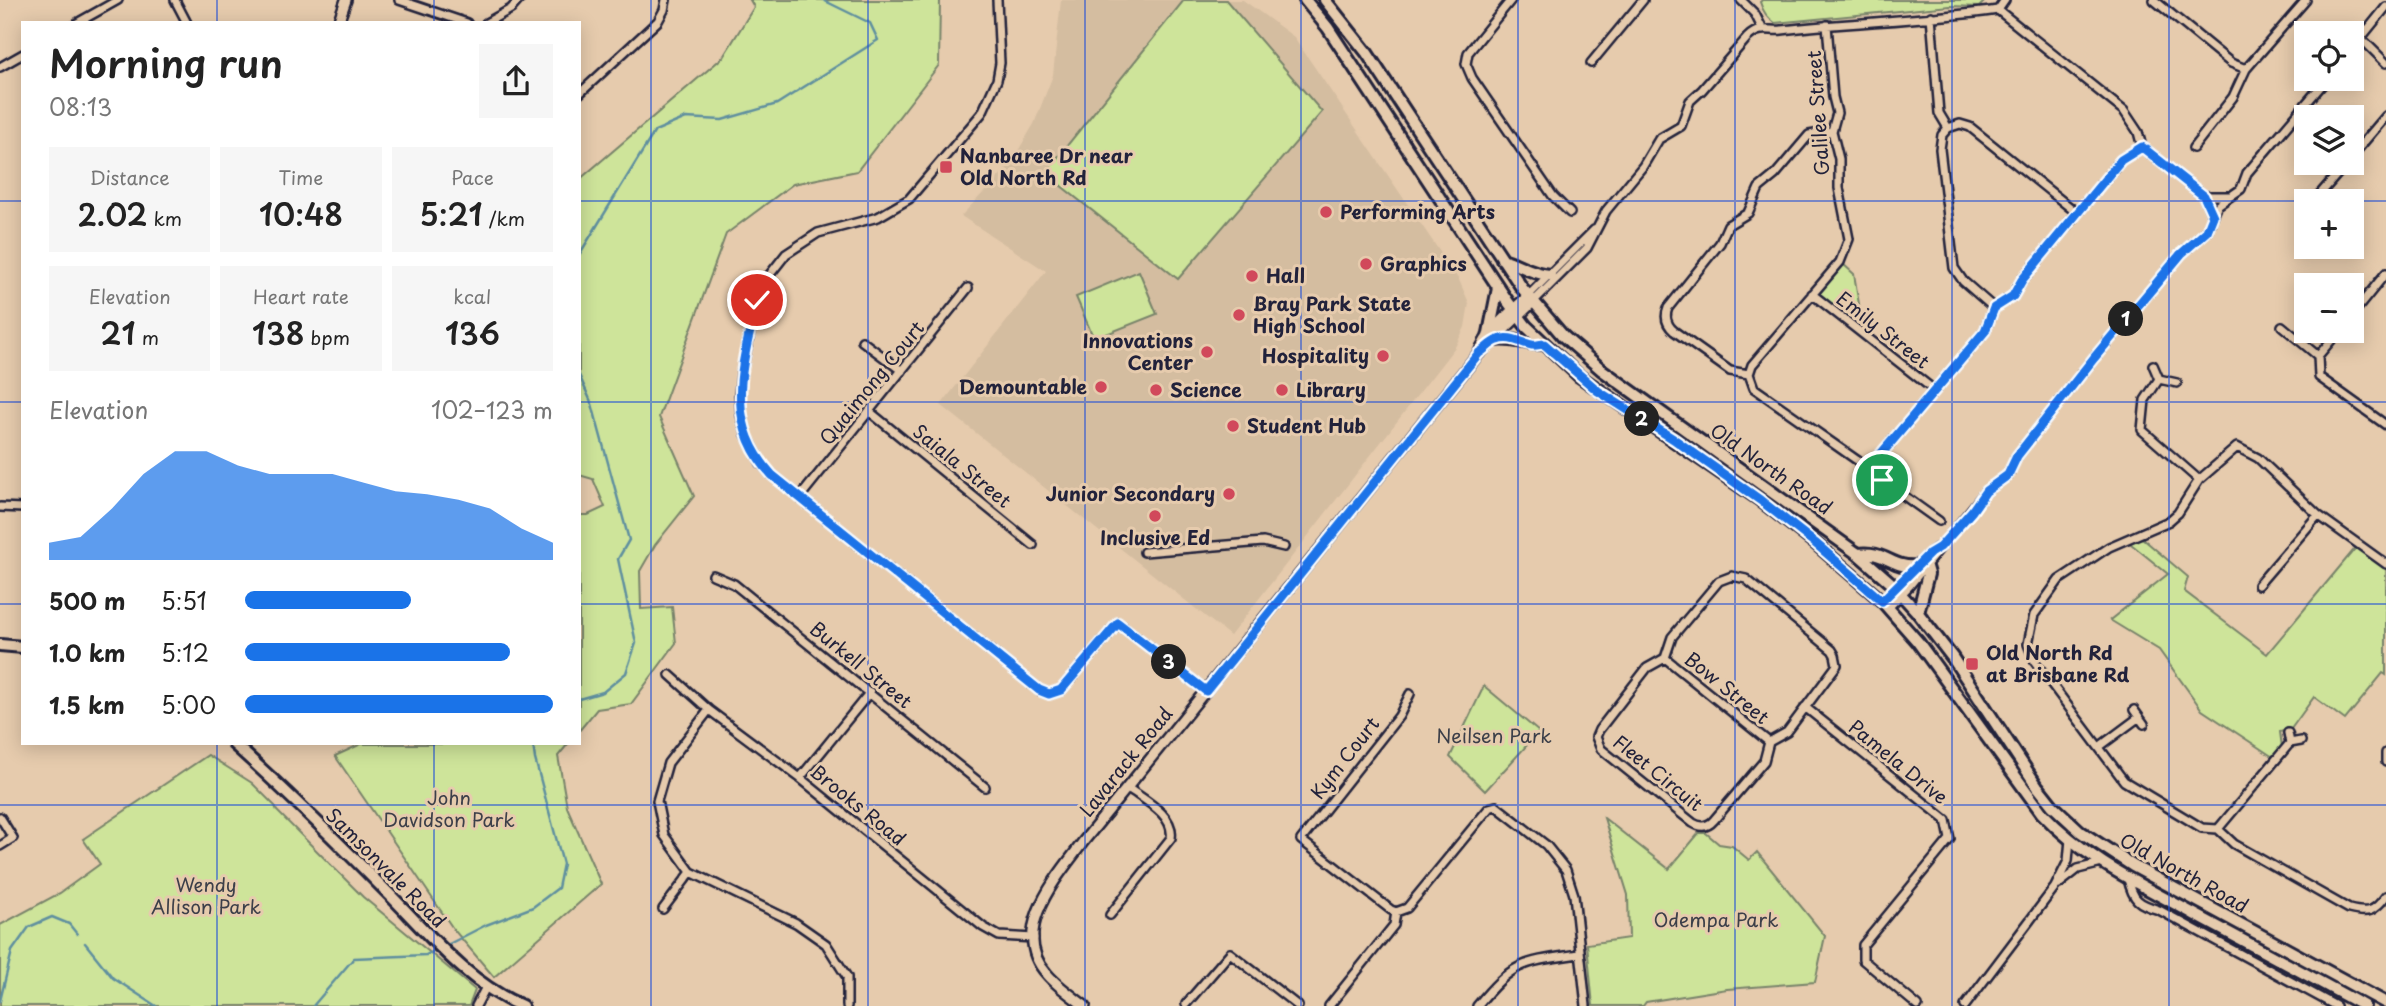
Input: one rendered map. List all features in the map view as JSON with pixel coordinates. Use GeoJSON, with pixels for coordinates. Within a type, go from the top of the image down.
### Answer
{"type":"FeatureCollection","features":[{"type":"Feature","properties":{"kind":"main road","name":"Old North Road"},"geometry":{"type":"LineString","coordinates":[[1305,0],[1328,28],[1498,288],[1544,344],[1598,391],[1675,440],[1760,500],[1815,543],[1885,604],[1918,642],[2026,793],[2057,829],[2128,879],[2364,1006]]}},
{"type":"Feature","properties":{"kind":"main road","name":"Old North Road"},"geometry":{"type":"LineString","coordinates":[[1325,0],[1367,53],[1502,259],[1531,299],[1563,336],[1602,370],[1858,554],[1899,591],[1952,657],[2037,786],[2081,832],[2133,866],[2386,1003]]}},
{"type":"Feature","properties":{"kind":"main road"},"geometry":{"type":"LineString","coordinates":[[1502,259],[1535,273],[1550,275]]}},
{"type":"Feature","properties":{"kind":"main road"},"geometry":{"type":"LineString","coordinates":[[1498,288],[1492,339],[1516,340],[1532,345],[1544,344]]}},
{"type":"Feature","properties":{"kind":"main road"},"geometry":{"type":"LineString","coordinates":[[1858,554],[1873,552],[1900,565],[1921,567],[1928,574],[1918,613]]}},
{"type":"Feature","properties":{"kind":"main road"},"geometry":{"type":"LineString","coordinates":[[0,645],[21,647]]}},
{"type":"Feature","properties":{"kind":"main road","name":"Samsonvale Road"},"geometry":{"type":"LineString","coordinates":[[235,745],[289,795],[453,960],[486,986],[522,1006]]}},
{"type":"Feature","properties":{"kind":"street"},"geometry":{"type":"LineString","coordinates":[[80,21],[118,0]]}},
{"type":"Feature","properties":{"kind":"street"},"geometry":{"type":"LineString","coordinates":[[174,0],[186,21]]}},
{"type":"Feature","properties":{"kind":"street"},"geometry":{"type":"LineString","coordinates":[[339,21],[346,0]]}},
{"type":"Feature","properties":{"kind":"street"},"geometry":{"type":"LineString","coordinates":[[399,0],[461,21]]}},
{"type":"Feature","properties":{"kind":"street"},"geometry":{"type":"LineString","coordinates":[[490,21],[511,9],[519,0]]}},
{"type":"Feature","properties":{"kind":"street"},"geometry":{"type":"LineString","coordinates":[[581,92],[658,21],[666,0]]}},
{"type":"Feature","properties":{"kind":"street"},"geometry":{"type":"LineString","coordinates":[[997,0],[1000,63],[997,80],[982,113],[908,199],[878,218],[823,230],[799,244],[773,268],[757,300],[741,374],[741,415],[746,434],[761,463],[772,475],[1039,690],[1049,694],[1061,690],[1118,623],[1206,691]]}},
{"type":"Feature","properties":{"kind":"street"},"geometry":{"type":"LineString","coordinates":[[1511,0],[1468,53],[1466,64],[1472,78],[1553,197],[1570,213]]}},
{"type":"Feature","properties":{"kind":"street"},"geometry":{"type":"LineString","coordinates":[[1591,64],[1643,0]]}},
{"type":"Feature","properties":{"kind":"street"},"geometry":{"type":"LineString","coordinates":[[1741,0],[1763,30]]}},
{"type":"Feature","properties":{"kind":"street"},"geometry":{"type":"LineString","coordinates":[[1998,10],[2005,0]]}},
{"type":"Feature","properties":{"kind":"street"},"geometry":{"type":"LineString","coordinates":[[2154,0],[2231,63],[2246,69]]}},
{"type":"Feature","properties":{"kind":"street"},"geometry":{"type":"LineString","coordinates":[[2193,148],[2233,97],[2246,69],[2306,0]]}},
{"type":"Feature","properties":{"kind":"street"},"geometry":{"type":"LineString","coordinates":[[2364,34],[2386,7]]}},
{"type":"Feature","properties":{"kind":"street"},"geometry":{"type":"LineString","coordinates":[[1531,299],[1587,248],[1606,211],[1647,160],[1659,139],[1681,126],[1690,101],[1752,33],[1763,30],[1998,10],[2124,111],[2138,132],[2142,147],[2204,196],[2213,216]]}},
{"type":"Feature","properties":{"kind":"street"},"geometry":{"type":"LineString","coordinates":[[1751,11],[1752,33]]}},
{"type":"Feature","properties":{"kind":"street"},"geometry":{"type":"LineString","coordinates":[[1931,16],[1939,113],[1948,128]]}},
{"type":"Feature","properties":{"kind":"street","name":"Galilee Street"},"geometry":{"type":"LineString","coordinates":[[1749,374],[1752,365],[1840,262],[1849,239],[1839,188],[1839,159],[1832,131],[1836,106],[1826,25]]}},
{"type":"Feature","properties":{"kind":"street"},"geometry":{"type":"LineString","coordinates":[[2364,41],[2386,63]]}},
{"type":"Feature","properties":{"kind":"street"},"geometry":{"type":"LineString","coordinates":[[0,67],[21,55]]}},
{"type":"Feature","properties":{"kind":"street"},"geometry":{"type":"LineString","coordinates":[[1885,604],[1921,567],[1930,553],[1940,547],[1986,491],[2008,475],[2017,456],[2094,358],[2181,254],[2207,231],[2218,205],[2241,189],[2247,173],[2317,91]]}},
{"type":"Feature","properties":{"kind":"street"},"geometry":{"type":"LineString","coordinates":[[2364,142],[2386,116]]}},
{"type":"Feature","properties":{"kind":"street"},"geometry":{"type":"LineString","coordinates":[[1994,308],[1963,281],[1954,268],[1940,149],[1942,135],[1948,128],[1959,124],[1970,127],[2077,213]]}},
{"type":"Feature","properties":{"kind":"street"},"geometry":{"type":"LineString","coordinates":[[1832,131],[1809,135],[1776,175],[1759,188],[1748,213],[1728,225],[1720,243],[1666,313],[1667,321],[1674,331],[1730,371],[1749,374],[1754,388],[1861,463],[1872,462],[1881,454],[1985,331],[1994,308],[2013,296],[2022,280],[2121,160],[2142,147]]}},
{"type":"Feature","properties":{"kind":"street"},"geometry":{"type":"LineString","coordinates":[[2324,189],[2337,175]]}},
{"type":"Feature","properties":{"kind":"street"},"geometry":{"type":"LineString","coordinates":[[2204,196],[2231,196]]}},
{"type":"Feature","properties":{"kind":"street"},"geometry":{"type":"LineString","coordinates":[[1531,299],[1550,275],[1597,227]]}},
{"type":"Feature","properties":{"kind":"street"},"geometry":{"type":"LineString","coordinates":[[2364,300],[2386,273]]}},
{"type":"Feature","properties":{"kind":"street","name":"Quaimong Court"},"geometry":{"type":"LineString","coordinates":[[800,497],[968,289]]}},
{"type":"Feature","properties":{"kind":"street","name":"Emily Street"},"geometry":{"type":"LineString","coordinates":[[1812,294],[1934,390]]}},
{"type":"Feature","properties":{"kind":"street","name":"Lavarack Road"},"geometry":{"type":"LineString","coordinates":[[1085,1006],[1046,973],[1036,956],[1034,939],[1039,908],[1047,892],[1083,842],[1479,353],[1486,350],[1492,339],[1531,299]]}},
{"type":"Feature","properties":{"kind":"street"},"geometry":{"type":"LineString","coordinates":[[2283,326],[2318,356]]}},
{"type":"Feature","properties":{"kind":"street"},"geometry":{"type":"LineString","coordinates":[[862,341],[902,371]]}},
{"type":"Feature","properties":{"kind":"street"},"geometry":{"type":"LineString","coordinates":[[2329,343],[2318,356],[2319,377],[2386,425]]}},
{"type":"Feature","properties":{"kind":"street"},"geometry":{"type":"LineString","coordinates":[[2153,365],[2159,379]]}},
{"type":"Feature","properties":{"kind":"street"},"geometry":{"type":"LineString","coordinates":[[2159,379],[2177,383]]}},
{"type":"Feature","properties":{"kind":"street"},"geometry":{"type":"LineString","coordinates":[[2159,379],[2146,400],[2142,430],[2199,480]]}},
{"type":"Feature","properties":{"kind":"street","name":"Saiala Street"},"geometry":{"type":"LineString","coordinates":[[870,412],[1033,545]]}},
{"type":"Feature","properties":{"kind":"street"},"geometry":{"type":"LineString","coordinates":[[2386,564],[2318,515],[2258,458],[2236,447],[2199,480],[2178,513],[2169,521],[2121,540],[2059,580],[2034,615],[2028,644],[2035,662],[2124,781],[2202,828],[2218,828],[2234,844],[2349,909],[2365,914],[2375,910],[2386,896]]}},
{"type":"Feature","properties":{"kind":"street"},"geometry":{"type":"LineString","coordinates":[[1872,462],[1882,480],[1940,521]]}},
{"type":"Feature","properties":{"kind":"street"},"geometry":{"type":"LineString","coordinates":[[0,507],[21,508]]}},
{"type":"Feature","properties":{"kind":"street"},"geometry":{"type":"LineString","coordinates":[[2258,585],[2318,515]]}},
{"type":"Feature","properties":{"kind":"street"},"geometry":{"type":"LineString","coordinates":[[1144,552],[1263,542],[1284,547]]}},
{"type":"Feature","properties":{"kind":"street","name":"Burkell Street"},"geometry":{"type":"LineString","coordinates":[[713,575],[734,583],[985,787]]}},
{"type":"Feature","properties":{"kind":"street","name":"Fleet Circuit"},"geometry":{"type":"LineString","coordinates":[[1732,576],[1742,577],[1835,655],[1835,670],[1787,732],[1769,742],[1764,761],[1712,822],[1704,827],[1693,823],[1601,749],[1596,740],[1599,730],[1647,668],[1665,658],[1672,637],[1720,581],[1732,576]]}},
{"type":"Feature","properties":{"kind":"street","name":"Bow Street"},"geometry":{"type":"LineString","coordinates":[[1665,658],[1769,742]]}},
{"type":"Feature","properties":{"kind":"street","name":"Brooks Road"},"geometry":{"type":"LineString","coordinates":[[670,675],[709,710],[800,778],[983,928],[999,936],[1034,939]]}},
{"type":"Feature","properties":{"kind":"street"},"geometry":{"type":"LineString","coordinates":[[800,778],[870,692]]}},
{"type":"Feature","properties":{"kind":"street","name":"Kym Court"},"geometry":{"type":"LineString","coordinates":[[1396,912],[1301,840],[1399,716],[1410,694]]}},
{"type":"Feature","properties":{"kind":"street","name":"Pamela Drive"},"geometry":{"type":"LineString","coordinates":[[1805,707],[1946,820],[1950,839],[1863,944],[1863,960],[1918,1006]]}},
{"type":"Feature","properties":{"kind":"street"},"geometry":{"type":"LineString","coordinates":[[709,710],[668,763],[657,801],[664,835],[691,872],[796,923],[826,944],[847,977],[847,1006]]}},
{"type":"Feature","properties":{"kind":"street"},"geometry":{"type":"LineString","coordinates":[[2099,747],[2141,721],[2134,710]]}},
{"type":"Feature","properties":{"kind":"street"},"geometry":{"type":"LineString","coordinates":[[2288,733],[2290,743]]}},
{"type":"Feature","properties":{"kind":"street"},"geometry":{"type":"LineString","coordinates":[[2218,828],[2290,743],[2301,741]]}},
{"type":"Feature","properties":{"kind":"street"},"geometry":{"type":"LineString","coordinates":[[2386,753],[2386,761]]}},
{"type":"Feature","properties":{"kind":"street"},"geometry":{"type":"LineString","coordinates":[[1110,915],[1171,838],[1172,831],[1166,817],[1128,788]]}},
{"type":"Feature","properties":{"kind":"street"},"geometry":{"type":"LineString","coordinates":[[1329,1006],[1394,925],[1396,912],[1407,908],[1489,808],[1496,806],[1546,845],[1562,863],[1571,882],[1586,1006]]}},
{"type":"Feature","properties":{"kind":"street"},"geometry":{"type":"LineString","coordinates":[[0,817],[13,838],[0,846]]}},
{"type":"Feature","properties":{"kind":"street"},"geometry":{"type":"LineString","coordinates":[[1965,1006],[2055,887],[2067,860],[2070,839]]}},
{"type":"Feature","properties":{"kind":"street"},"geometry":{"type":"LineString","coordinates":[[2055,887],[2078,869],[2102,863]]}},
{"type":"Feature","properties":{"kind":"street"},"geometry":{"type":"LineString","coordinates":[[663,909],[691,872]]}},
{"type":"Feature","properties":{"kind":"street","name":"Old North Road"},"geometry":{"type":"LineString","coordinates":[[2128,879],[2138,901],[2336,1006]]}},
{"type":"Feature","properties":{"kind":"street"},"geometry":{"type":"LineString","coordinates":[[1186,1004],[1230,953],[1298,1006]]}},
{"type":"Feature","properties":{"kind":"street"},"geometry":{"type":"LineString","coordinates":[[1477,1006],[1496,982],[1526,962],[1579,954]]}},
{"type":"Feature","properties":{"kind":"street"},"geometry":{"type":"LineString","coordinates":[[476,1006],[486,986]]}},
{"type":"Feature","properties":{"kind":"shaded area","name":"Bray Park State High School"},"geometry":{"type":"Polygon","coordinates":[[[1061,0],[1243,0],[1294,37],[1459,280],[1469,303],[1465,327],[1455,347],[1230,636],[941,405],[1046,271],[961,216],[1009,166],[1034,124],[1053,75],[1061,0]]]}},
{"type":"Feature","properties":{"kind":"green space"},"geometry":{"type":"Polygon","coordinates":[[[750,0],[940,0],[939,65],[857,171],[793,184],[726,234],[659,417],[694,496],[655,545],[640,571],[641,609],[672,607],[676,643],[631,704],[597,709],[581,729],[581,515],[588,515],[605,507],[593,479],[581,476],[581,178],[723,57],[754,7],[750,0]]]}},
{"type":"Feature","properties":{"kind":"green space"},"geometry":{"type":"Polygon","coordinates":[[[1184,0],[1226,0],[1322,112],[1178,279],[1045,173],[1184,0]]]}},
{"type":"Feature","properties":{"kind":"green space"},"geometry":{"type":"Polygon","coordinates":[[[1986,0],[1979,7],[1950,6],[1775,23],[1764,11],[1760,2],[1986,0]]]}},
{"type":"Feature","properties":{"kind":"green space"},"geometry":{"type":"Polygon","coordinates":[[[1843,264],[1854,274],[1861,316],[1855,324],[1816,294],[1843,264]]]}},
{"type":"Feature","properties":{"kind":"green space"},"geometry":{"type":"Polygon","coordinates":[[[1139,271],[1157,314],[1094,339],[1076,297],[1139,271]]]}},
{"type":"Feature","properties":{"kind":"green space"},"geometry":{"type":"Polygon","coordinates":[[[2142,538],[2188,577],[2184,591],[2267,654],[2358,545],[2386,569],[2386,675],[2383,673],[2345,720],[2314,697],[2291,729],[2280,732],[2282,747],[2273,757],[2202,710],[2159,650],[2110,620],[2168,574],[2126,540],[2142,538]]]}},
{"type":"Feature","properties":{"kind":"green space","name":"Neilsen Park"},"geometry":{"type":"Polygon","coordinates":[[[1484,686],[1539,732],[1485,791],[1450,757],[1484,686]]]}},
{"type":"Feature","properties":{"kind":"green space","name":"John Davidson Park"},"geometry":{"type":"Polygon","coordinates":[[[359,745],[567,745],[558,756],[567,807],[601,884],[494,977],[454,930],[335,756],[359,745]]]}},
{"type":"Feature","properties":{"kind":"green space","name":"Wendy Allison Park"},"geometry":{"type":"Polygon","coordinates":[[[208,755],[252,783],[363,897],[475,990],[469,1006],[0,1006],[0,925],[60,893],[100,864],[83,839],[208,755]]]}},
{"type":"Feature","properties":{"kind":"green space","name":"Odempa Park"},"geometry":{"type":"Polygon","coordinates":[[[1604,818],[1669,869],[1699,833],[1706,833],[1719,844],[1732,846],[1749,860],[1757,852],[1825,936],[1815,982],[1727,989],[1646,1002],[1643,1006],[1593,1006],[1587,944],[1629,938],[1628,895],[1604,818]]]}},
{"type":"Feature","properties":{"kind":"waterway"},"geometry":{"type":"LineString","coordinates":[[581,252],[655,131],[686,118],[722,120],[777,104],[878,40],[870,23],[823,0]]}},
{"type":"Feature","properties":{"kind":"waterway"},"geometry":{"type":"LineString","coordinates":[[581,379],[592,404],[629,540],[618,559],[636,643],[626,673],[603,692],[581,698]]}},
{"type":"Feature","properties":{"kind":"waterway"},"geometry":{"type":"LineString","coordinates":[[445,946],[486,925],[533,907],[558,888],[563,864],[533,745]]}},
{"type":"Feature","properties":{"kind":"waterway"},"geometry":{"type":"LineString","coordinates":[[0,1001],[12,951],[29,927],[52,917],[69,924],[77,934]]}},
{"type":"Feature","properties":{"kind":"waterway"},"geometry":{"type":"LineString","coordinates":[[85,943],[113,978],[156,1006]]}},
{"type":"Feature","properties":{"kind":"waterway"},"geometry":{"type":"LineString","coordinates":[[313,1006],[354,958],[426,955],[439,949]]}},
{"type":"Feature","properties":{"kind":"place","name":"Nanbaree Dr near Old North Rd"},"geometry":{"type":"Point","coordinates":[946,167]}},
{"type":"Feature","properties":{"kind":"place","name":"Performing Arts"},"geometry":{"type":"Point","coordinates":[1326,212]}},
{"type":"Feature","properties":{"kind":"place","name":"Graphics"},"geometry":{"type":"Point","coordinates":[1366,264]}},
{"type":"Feature","properties":{"kind":"place","name":"Hall"},"geometry":{"type":"Point","coordinates":[1252,276]}},
{"type":"Feature","properties":{"kind":"place","name":"Bray Park State High School"},"geometry":{"type":"Point","coordinates":[1239,315]}},
{"type":"Feature","properties":{"kind":"place","name":"Innovations Center"},"geometry":{"type":"Point","coordinates":[1207,352]}},
{"type":"Feature","properties":{"kind":"place","name":"Hospitality"},"geometry":{"type":"Point","coordinates":[1383,356]}},
{"type":"Feature","properties":{"kind":"place","name":"Demountable"},"geometry":{"type":"Point","coordinates":[1101,387]}},
{"type":"Feature","properties":{"kind":"place","name":"Science"},"geometry":{"type":"Point","coordinates":[1156,390]}},
{"type":"Feature","properties":{"kind":"place","name":"Library"},"geometry":{"type":"Point","coordinates":[1282,390]}},
{"type":"Feature","properties":{"kind":"place","name":"Student Hub"},"geometry":{"type":"Point","coordinates":[1233,426]}},
{"type":"Feature","properties":{"kind":"place","name":"Junior Secondary"},"geometry":{"type":"Point","coordinates":[1229,494]}},
{"type":"Feature","properties":{"kind":"place","name":"Inclusive Ed"},"geometry":{"type":"Point","coordinates":[1155,516]}},
{"type":"Feature","properties":{"kind":"place","name":"Old North Rd at Brisbane Rd"},"geometry":{"type":"Point","coordinates":[1972,664]}},
{"type":"Feature","properties":{"kind":"route"},"geometry":{"type":"LineString","coordinates":[[757,300],[741,374],[741,415],[752,449],[772,475],[1039,690],[1049,694],[1061,690],[1118,623],[1206,691],[1479,353],[1495,340],[1544,344],[1598,391],[1675,440],[1760,500],[1882,601],[1930,553],[1940,547],[1986,491],[2008,475],[2017,456],[2094,358],[2181,254],[2207,231],[2213,216],[2204,196],[2142,147],[2121,160],[2022,280],[2013,296],[1994,308],[1985,331],[1872,462],[1882,480]]}}]}
